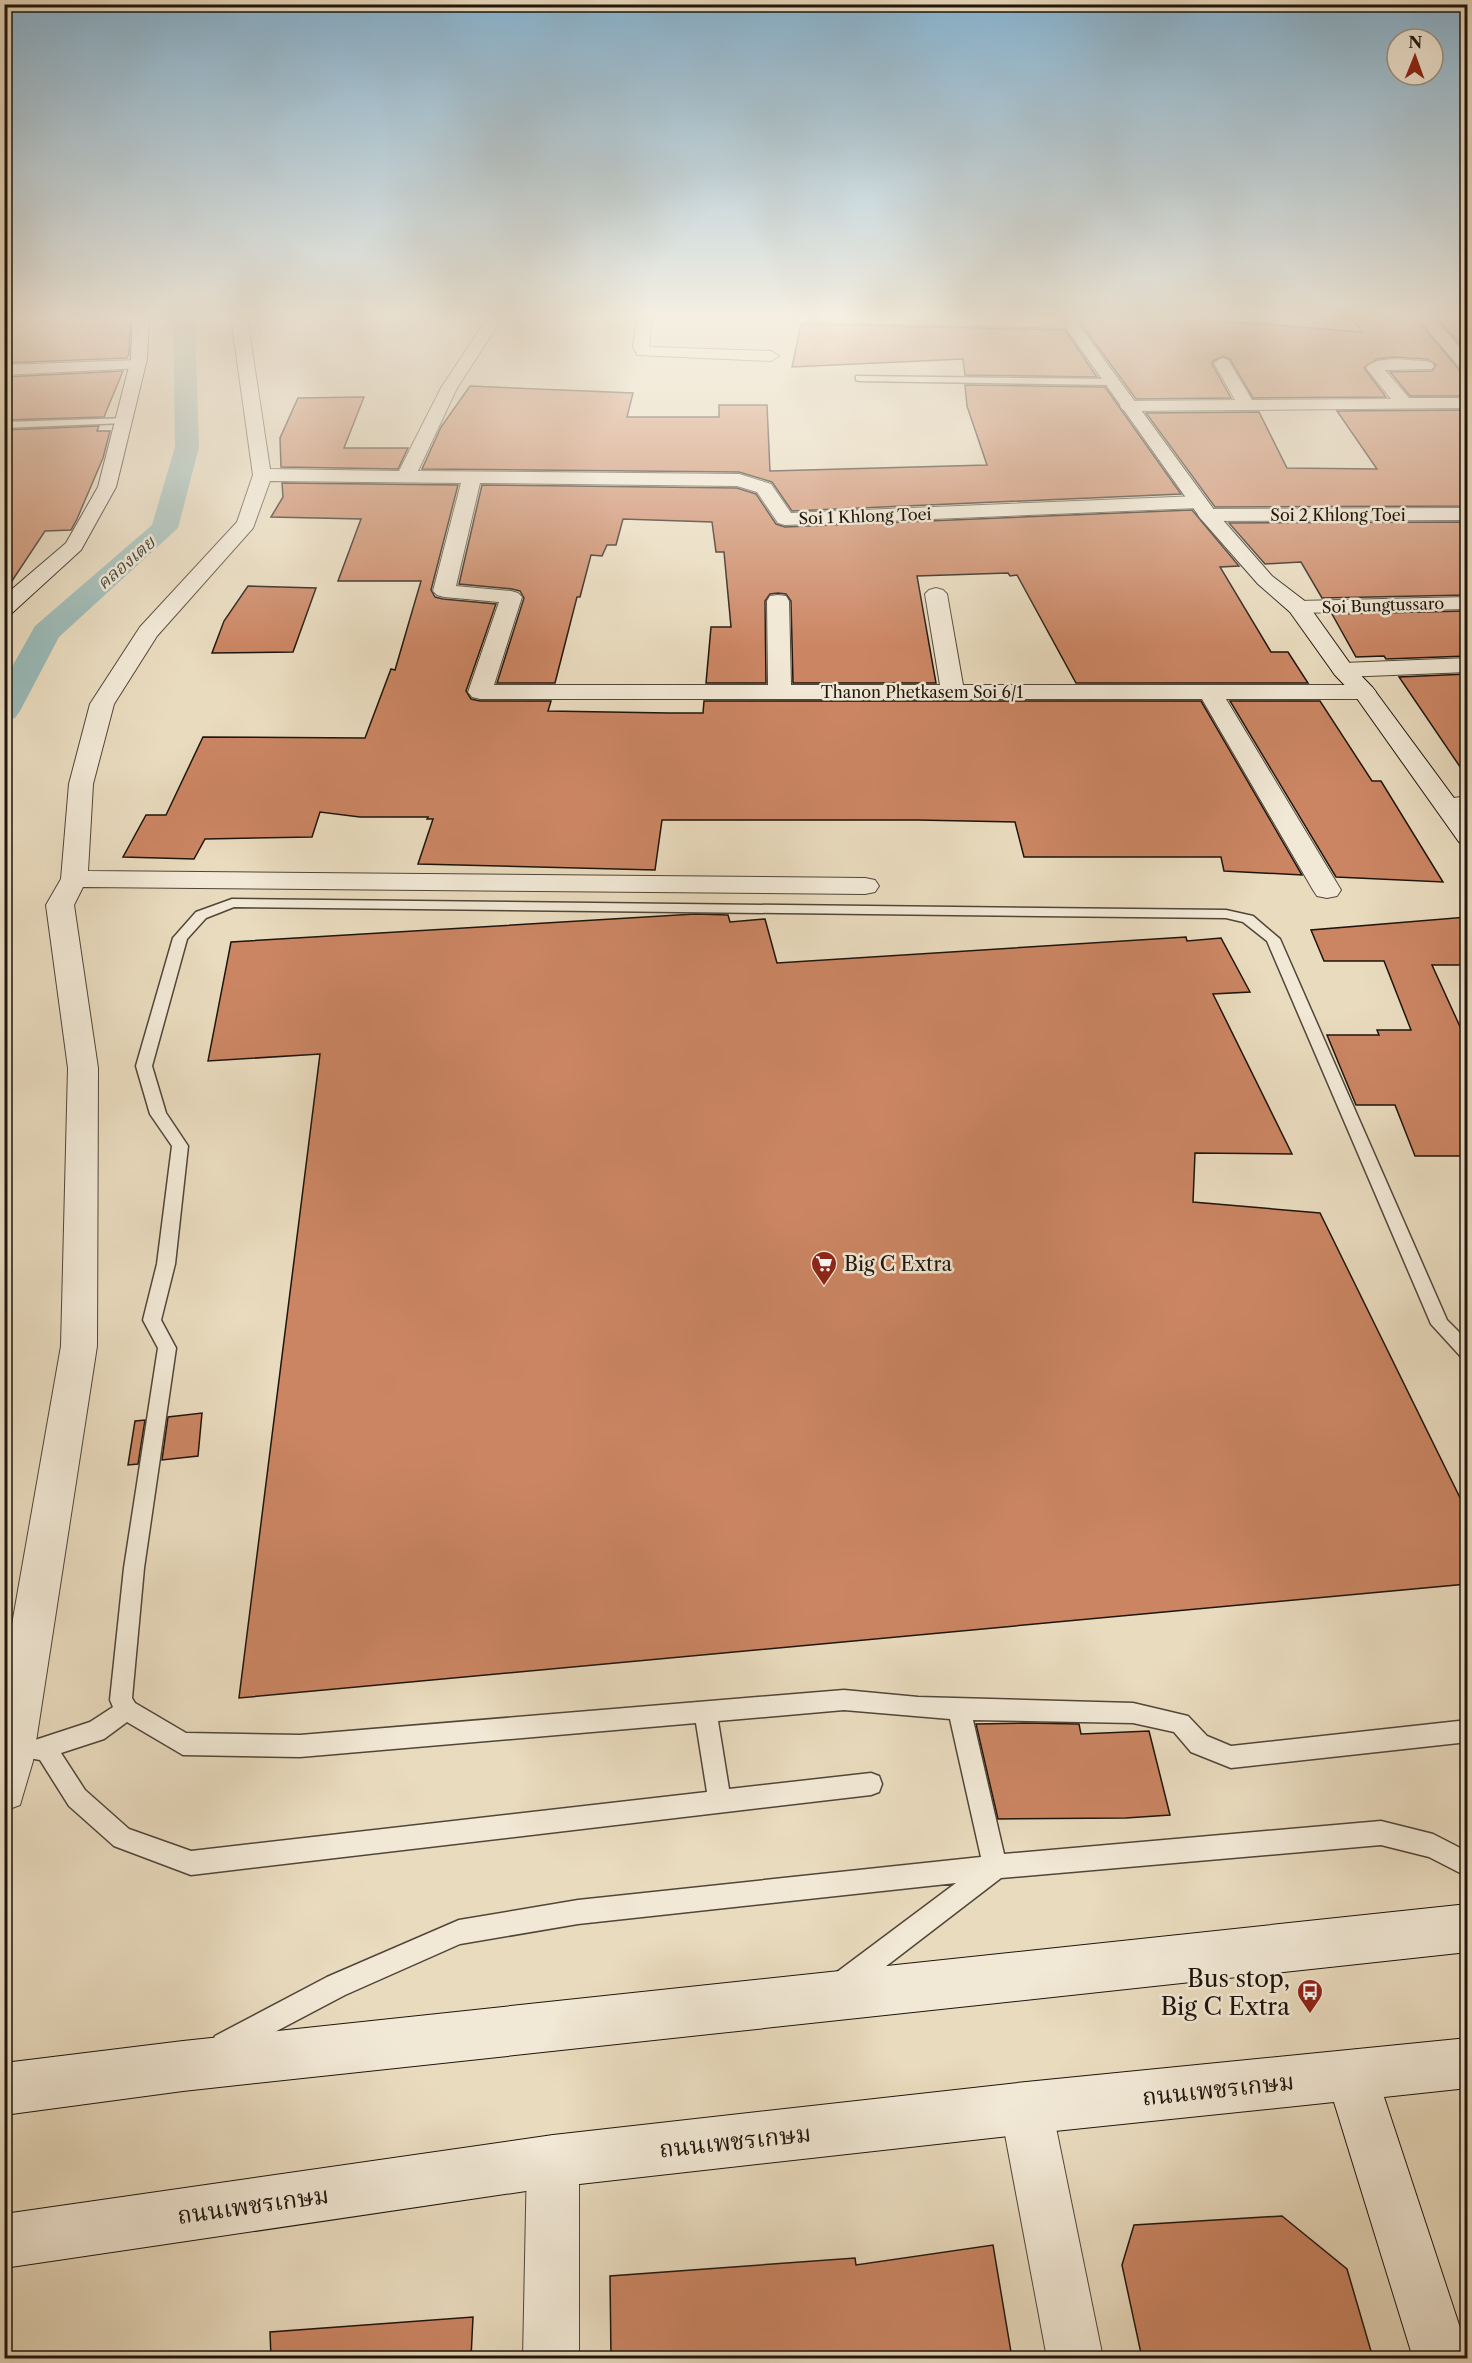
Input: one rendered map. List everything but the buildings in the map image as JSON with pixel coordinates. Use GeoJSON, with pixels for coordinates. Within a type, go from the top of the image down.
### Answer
{"type":"FeatureCollection","features":[{"type":"Feature","properties":{"kind":"street"},"geometry":{"type":"LineString","coordinates":[[4,608],[74,546],[107,487],[123,427]]}},
{"type":"Feature","properties":{"kind":"street"},"geometry":{"type":"LineString","coordinates":[[8,1775],[80,1346],[82,1068],[60,905],[74,879],[81,784],[102,704],[148,632],[246,524],[262,475],[255,427]]}},
{"type":"Feature","properties":{"kind":"street"},"geometry":{"type":"LineString","coordinates":[[406,476],[430,427]]}},
{"type":"Feature","properties":{"kind":"street"},"geometry":{"type":"LineString","coordinates":[[1144,427],[1203,509],[1264,580],[1298,607],[1343,670],[1364,692],[1386,726],[1458,805],[1467,836]]}},
{"type":"Feature","properties":{"kind":"street","name":"Soi 1 Khlong Toei"},"geometry":{"type":"LineString","coordinates":[[262,475],[740,480],[764,488],[785,519],[1203,509]]}},
{"type":"Feature","properties":{"kind":"street","name":"Thanon Phetkasem Soi 6/1"},"geometry":{"type":"LineString","coordinates":[[472,477],[444,591],[511,597],[480,692],[1364,692]]}},
{"type":"Feature","properties":{"kind":"street","name":"Soi 2 Khlong Toei"},"geometry":{"type":"LineString","coordinates":[[1203,509],[1467,514]]}},
{"type":"Feature","properties":{"kind":"street"},"geometry":{"type":"LineString","coordinates":[[936,594],[953,692]]}},
{"type":"Feature","properties":{"kind":"street"},"geometry":{"type":"LineString","coordinates":[[778,601],[780,692]]}},
{"type":"Feature","properties":{"kind":"street","name":"Soi Bungtussaro"},"geometry":{"type":"LineString","coordinates":[[1298,607],[1467,603]]}},
{"type":"Feature","properties":{"kind":"street"},"geometry":{"type":"LineString","coordinates":[[1343,670],[1467,665]]}},
{"type":"Feature","properties":{"kind":"street"},"geometry":{"type":"LineString","coordinates":[[1210,692],[1327,891]]}},
{"type":"Feature","properties":{"kind":"street"},"geometry":{"type":"LineString","coordinates":[[74,879],[866,886]]}},
{"type":"Feature","properties":{"kind":"street"},"geometry":{"type":"LineString","coordinates":[[4,2089],[183,2067],[1467,1928]]}},
{"type":"Feature","properties":{"kind":"street","name":"ถนนเพชรเกษม"},"geometry":{"type":"LineString","coordinates":[[4,2241],[553,2162],[1026,2108],[1467,2063]]}},
{"type":"Feature","properties":{"kind":"street"},"geometry":{"type":"LineString","coordinates":[[1351,2076],[1441,2358]]}},
{"type":"Feature","properties":{"kind":"street"},"geometry":{"type":"LineString","coordinates":[[1026,2108],[1075,2358]]}},
{"type":"Feature","properties":{"kind":"street"},"geometry":{"type":"LineString","coordinates":[[551,2358],[553,2162]]}},
{"type":"Feature","properties":{"kind":"lane"},"geometry":{"type":"LineString","coordinates":[[1467,1353],[1440,1324],[1273,939],[1248,919],[1226,914],[232,903],[201,915],[180,938],[144,1066],[158,1114],[180,1146],[166,1264],[152,1320],[167,1348],[134,1568],[121,1700],[128,1710],[183,1744],[300,1746],[844,1700],[1041,1712],[1133,1713],[1180,1723],[1199,1744],[1231,1758],[1467,1731]]}},
{"type":"Feature","properties":{"kind":"lane"},"geometry":{"type":"LineString","coordinates":[[959,1708],[995,1868]]}},
{"type":"Feature","properties":{"kind":"lane"},"geometry":{"type":"LineString","coordinates":[[8,1775],[45,1747],[96,1731],[128,1710]]}},
{"type":"Feature","properties":{"kind":"lane"},"geometry":{"type":"LineString","coordinates":[[705,1712],[720,1802]]}},
{"type":"Feature","properties":{"kind":"lane"},"geometry":{"type":"LineString","coordinates":[[45,1747],[77,1798],[122,1838],[191,1863],[871,1784]]}},
{"type":"Feature","properties":{"kind":"lane"},"geometry":{"type":"LineString","coordinates":[[183,2067],[336,1986],[459,1932],[578,1912],[1085,1857],[1381,1833],[1433,1846],[1467,1865]]}},
{"type":"Feature","properties":{"kind":"lane"},"geometry":{"type":"LineString","coordinates":[[824,1998],[995,1868]]}},
{"type":"Feature","properties":{"kind":"waterway","name":"คลองเตย"},"geometry":{"type":"LineString","coordinates":[[4,711],[46,632],[165,528],[187,447],[187,427]]}},
{"type":"Feature","properties":{"kind":"place","name":"Big C Extra"},"geometry":{"type":"Point","coordinates":[824,1287]}},
{"type":"Feature","properties":{"kind":"place","name":"Bus stop, Big C Extra"},"geometry":{"type":"Point","coordinates":[1310,2015]}}]}
